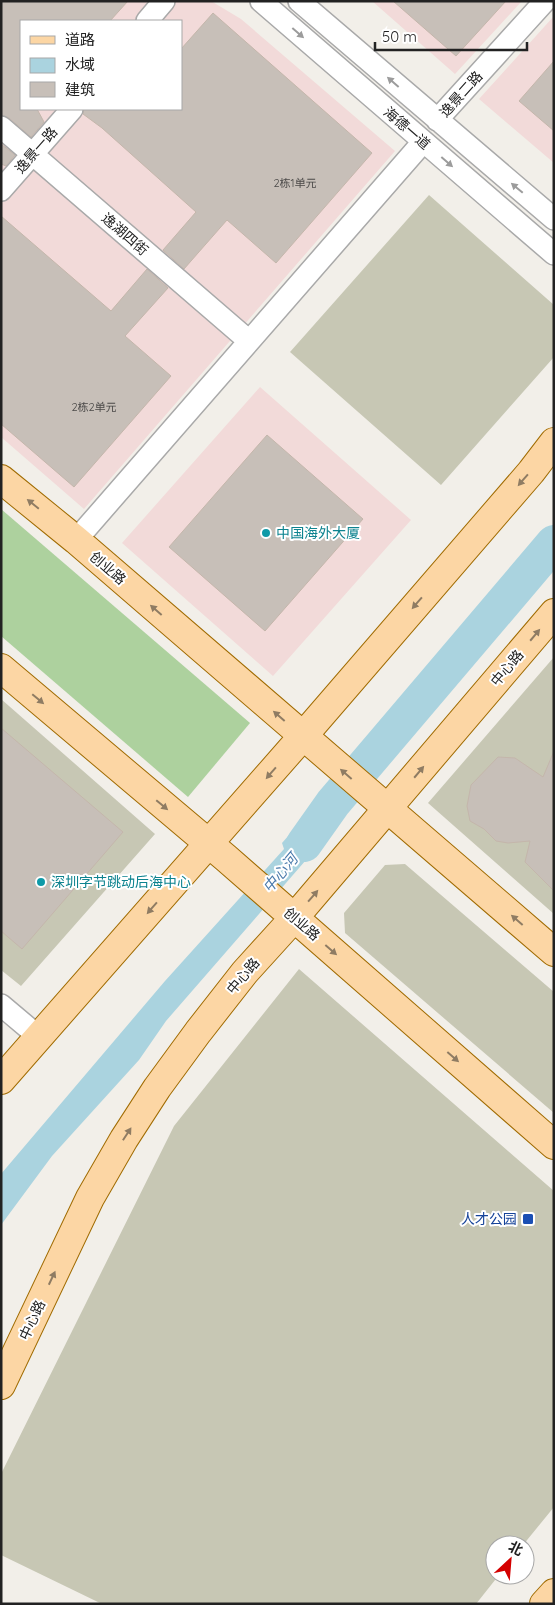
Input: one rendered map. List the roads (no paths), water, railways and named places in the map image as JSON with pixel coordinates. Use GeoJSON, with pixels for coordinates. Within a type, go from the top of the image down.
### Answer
{"type":"FeatureCollection","features":[{"type":"Feature","properties":{"kind":"main road"},"geometry":{"type":"LineString","coordinates":[[1,1080],[39,1037],[217,851],[310,742],[554,442]]}},
{"type":"Feature","properties":{"kind":"main road","name":"创业路"},"geometry":{"type":"LineString","coordinates":[[1,479],[76,540],[554,952]]}},
{"type":"Feature","properties":{"kind":"main road","name":"中心路"},"geometry":{"type":"LineString","coordinates":[[1,1385],[90,1198],[124,1139],[158,1088],[289,914],[381,804],[554,613]]}},
{"type":"Feature","properties":{"kind":"main road","name":"创业路"},"geometry":{"type":"LineString","coordinates":[[1,668],[217,851],[554,1146]]}},
{"type":"Feature","properties":{"kind":"main road"},"geometry":{"type":"LineString","coordinates":[[544,1604],[554,1592]]}},
{"type":"Feature","properties":{"kind":"street"},"geometry":{"type":"LineString","coordinates":[[148,20],[164,1]]}},
{"type":"Feature","properties":{"kind":"street","name":"海德一道"},"geometry":{"type":"LineString","coordinates":[[261,1],[554,254]]}},
{"type":"Feature","properties":{"kind":"street","name":"海德一道"},"geometry":{"type":"LineString","coordinates":[[299,1],[554,219]]}},
{"type":"Feature","properties":{"kind":"street","name":"逸景二路"},"geometry":{"type":"LineString","coordinates":[[437,120],[545,1]]}},
{"type":"Feature","properties":{"kind":"street","name":"逸景一路"},"geometry":{"type":"LineString","coordinates":[[1,190],[71,110]]}},
{"type":"Feature","properties":{"kind":"street","name":"逸湖四街"},"geometry":{"type":"LineString","coordinates":[[1,127],[249,341]]}},
{"type":"Feature","properties":{"kind":"street"},"geometry":{"type":"LineString","coordinates":[[76,540],[423,142]]}},
{"type":"Feature","properties":{"kind":"street"},"geometry":{"type":"LineString","coordinates":[[1,1005],[39,1037]]}},
{"type":"Feature","properties":{"kind":"water"},"geometry":{"type":"Polygon","coordinates":[[[324,795],[346,814],[166,1021],[139,1060],[52,1156],[1,1225],[1,1174],[165,981],[284,849],[282,843],[324,795]]]}},
{"type":"Feature","properties":{"kind":"waterway","name":"中心河"},"geometry":{"type":"LineString","coordinates":[[304,844],[333,803],[554,543]]}},
{"type":"Feature","properties":{"kind":"place","name":"中国海外大厦"},"geometry":{"type":"Point","coordinates":[266,533]}},
{"type":"Feature","properties":{"kind":"place","name":"深圳字节跳动后海中心"},"geometry":{"type":"Point","coordinates":[41,882]}},
{"type":"Feature","properties":{"kind":"place","name":"人才公园"},"geometry":{"type":"Point","coordinates":[528,1219]}}]}
